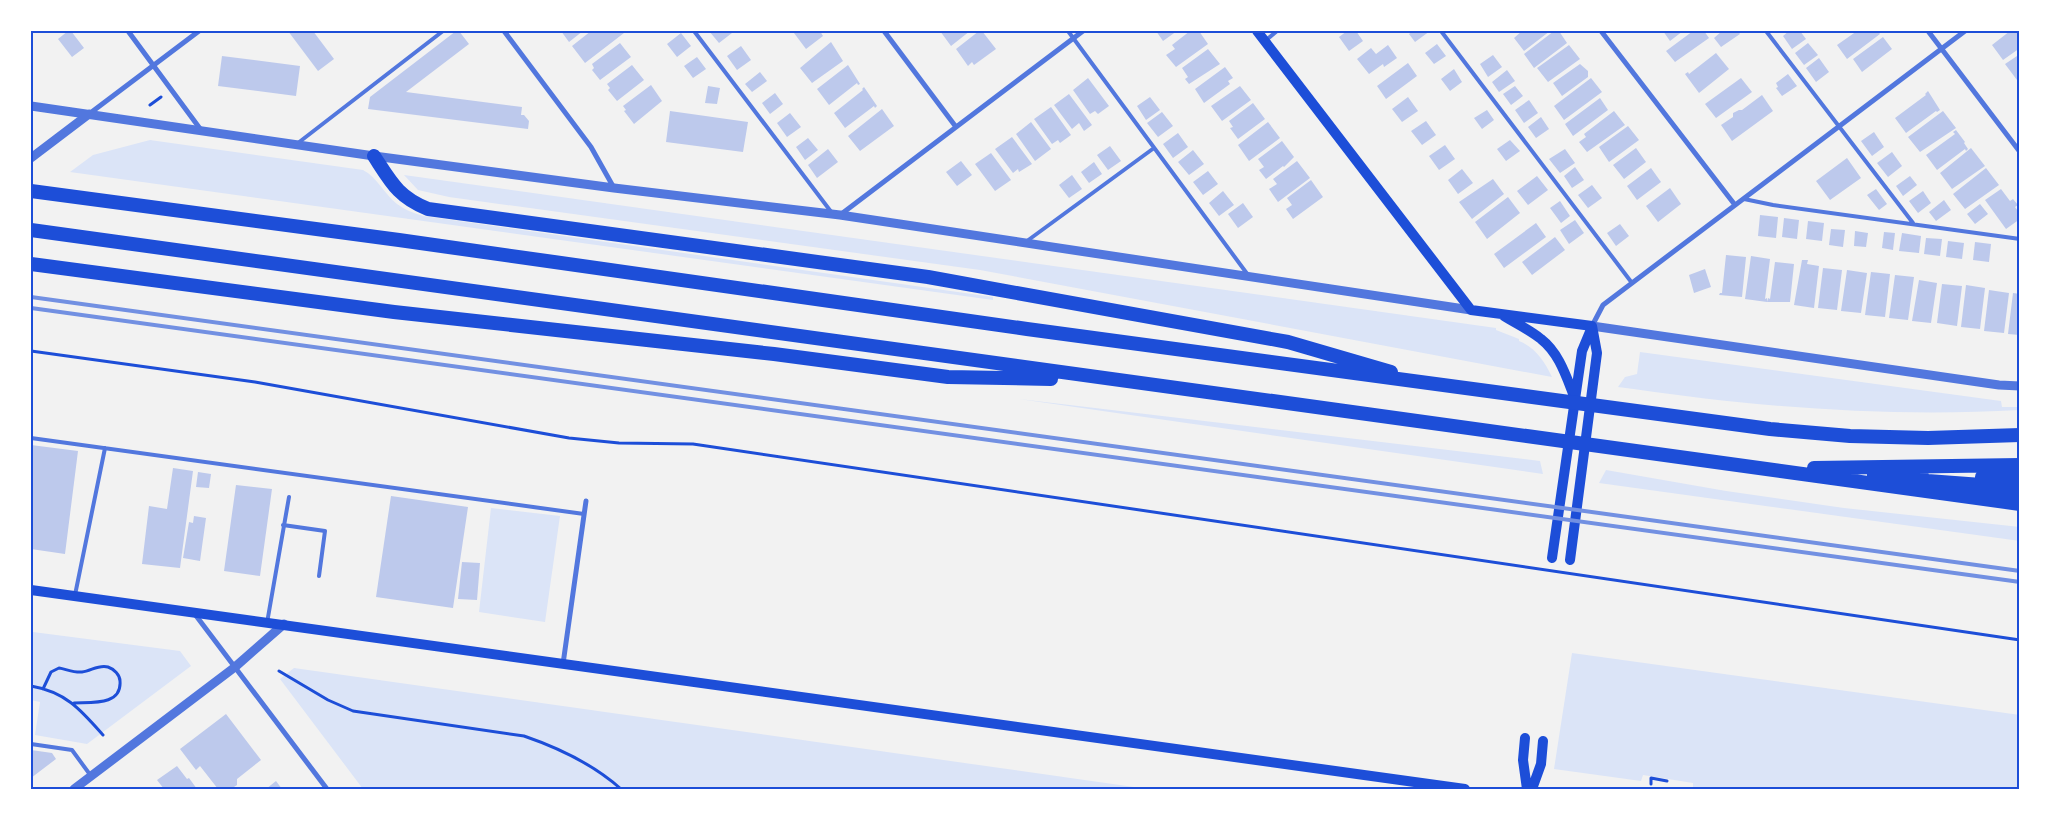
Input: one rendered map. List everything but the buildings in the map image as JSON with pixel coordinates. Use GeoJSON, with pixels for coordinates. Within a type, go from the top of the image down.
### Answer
{"type":"FeatureCollection","features":[{"type":"Feature","properties":{"kind":"highway"},"geometry":{"type":"LineString","coordinates":[[374,156],[392,184],[403,196],[412,203],[428,210],[928,277],[1288,342],[1435,385]]}},
{"type":"Feature","properties":{"kind":"highway"},"geometry":{"type":"LineString","coordinates":[[37,192],[1770,430],[1850,436],[1928,438],[2020,435]]}},
{"type":"Feature","properties":{"kind":"highway"},"geometry":{"type":"LineString","coordinates":[[31,230],[2020,504]]}},
{"type":"Feature","properties":{"kind":"highway"},"geometry":{"type":"LineString","coordinates":[[31,264],[404,313],[774,354],[948,377],[1110,380]]}},
{"type":"Feature","properties":{"kind":"highway"},"geometry":{"type":"LineString","coordinates":[[1774,470],[2020,465]]}},
{"type":"Feature","properties":{"kind":"highway"},"geometry":{"type":"LineString","coordinates":[[1774,470],[2020,470]]}},
{"type":"Feature","properties":{"kind":"highway"},"geometry":{"type":"LineString","coordinates":[[1774,470],[2020,508]]}},
{"type":"Feature","properties":{"kind":"highway"},"geometry":{"type":"LineString","coordinates":[[1774,470],[2020,474]]}},
{"type":"Feature","properties":{"kind":"highway"},"geometry":{"type":"LineString","coordinates":[[1774,470],[2020,479]]}},
{"type":"Feature","properties":{"kind":"highway"},"geometry":{"type":"LineString","coordinates":[[1774,470],[2020,484]]}},
{"type":"Feature","properties":{"kind":"highway"},"geometry":{"type":"LineString","coordinates":[[1774,470],[2020,488]]}},
{"type":"Feature","properties":{"kind":"highway"},"geometry":{"type":"LineString","coordinates":[[1774,470],[2020,493]]}},
{"type":"Feature","properties":{"kind":"highway"},"geometry":{"type":"LineString","coordinates":[[1774,470],[2020,498]]}},
{"type":"Feature","properties":{"kind":"main road"},"geometry":{"type":"LineString","coordinates":[[1257,31],[1471,310],[1592,326]]}},
{"type":"Feature","properties":{"kind":"main road"},"geometry":{"type":"LineString","coordinates":[[1502,314],[1548,346],[1562,364],[1575,398]]}},
{"type":"Feature","properties":{"kind":"main road"},"geometry":{"type":"LineString","coordinates":[[1552,558],[1582,351],[1592,326]]}},
{"type":"Feature","properties":{"kind":"main road"},"geometry":{"type":"LineString","coordinates":[[1570,560],[1597,353],[1592,326]]}},
{"type":"Feature","properties":{"kind":"main road"},"geometry":{"type":"LineString","coordinates":[[31,590],[1465,789]]}},
{"type":"Feature","properties":{"kind":"main road"},"geometry":{"type":"LineString","coordinates":[[1525,738],[1523,760],[1527,789]]}},
{"type":"Feature","properties":{"kind":"main road"},"geometry":{"type":"LineString","coordinates":[[1532,789],[1541,764],[1543,741]]}},
{"type":"Feature","properties":{"kind":"street"},"geometry":{"type":"LineString","coordinates":[[128,31],[201,130]]}},
{"type":"Feature","properties":{"kind":"street"},"geometry":{"type":"LineString","coordinates":[[31,158],[198,31]]}},
{"type":"Feature","properties":{"kind":"street"},"geometry":{"type":"LineString","coordinates":[[504,31],[590,147],[614,188]]}},
{"type":"Feature","properties":{"kind":"street"},"geometry":{"type":"LineString","coordinates":[[884,31],[956,127]]}},
{"type":"Feature","properties":{"kind":"street"},"geometry":{"type":"LineString","coordinates":[[837,215],[1083,31]]}},
{"type":"Feature","properties":{"kind":"street"},"geometry":{"type":"LineString","coordinates":[[1601,31],[1735,206]]}},
{"type":"Feature","properties":{"kind":"street"},"geometry":{"type":"LineString","coordinates":[[1928,31],[2020,152]]}},
{"type":"Feature","properties":{"kind":"street"},"geometry":{"type":"LineString","coordinates":[[1965,31],[1603,305],[1592,326],[1999,385],[2020,386]]}},
{"type":"Feature","properties":{"kind":"street"},"geometry":{"type":"LineString","coordinates":[[31,106],[374,156],[837,215],[1471,310]]}},
{"type":"Feature","properties":{"kind":"street"},"geometry":{"type":"LineString","coordinates":[[563,664],[586,501]]}},
{"type":"Feature","properties":{"kind":"street"},"geometry":{"type":"LineString","coordinates":[[194,612],[324,788]]}},
{"type":"Feature","properties":{"kind":"street"},"geometry":{"type":"LineString","coordinates":[[74,789],[235,667],[284,624]]}},
{"type":"Feature","properties":{"kind":"lane"},"geometry":{"type":"LineString","coordinates":[[297,144],[443,31]]}},
{"type":"Feature","properties":{"kind":"lane"},"geometry":{"type":"LineString","coordinates":[[694,31],[837,215]]}},
{"type":"Feature","properties":{"kind":"lane"},"geometry":{"type":"LineString","coordinates":[[1068,31],[1250,277]]}},
{"type":"Feature","properties":{"kind":"lane"},"geometry":{"type":"LineString","coordinates":[[1264,41],[1277,31]]}},
{"type":"Feature","properties":{"kind":"lane"},"geometry":{"type":"LineString","coordinates":[[1441,31],[1632,283]]}},
{"type":"Feature","properties":{"kind":"lane"},"geometry":{"type":"LineString","coordinates":[[1766,31],[1913,223]]}},
{"type":"Feature","properties":{"kind":"lane"},"geometry":{"type":"LineString","coordinates":[[1024,243],[1154,148]]}},
{"type":"Feature","properties":{"kind":"lane"},"geometry":{"type":"LineString","coordinates":[[1744,199],[1773,205],[2020,239]]}},
{"type":"Feature","properties":{"kind":"lane"},"geometry":{"type":"LineString","coordinates":[[31,438],[584,514]]}},
{"type":"Feature","properties":{"kind":"lane"},"geometry":{"type":"LineString","coordinates":[[75,596],[105,448]]}},
{"type":"Feature","properties":{"kind":"lane"},"geometry":{"type":"LineString","coordinates":[[267,622],[288,496]]}},
{"type":"Feature","properties":{"kind":"lane"},"geometry":{"type":"LineString","coordinates":[[283,525],[325,531],[319,576]]}},
{"type":"Feature","properties":{"kind":"lane"},"geometry":{"type":"LineString","coordinates":[[31,744],[72,750],[91,776]]}},
{"type":"Feature","properties":{"kind":"path"},"geometry":{"type":"LineString","coordinates":[[150,105],[161,97]]}},
{"type":"Feature","properties":{"kind":"path"},"geometry":{"type":"LineString","coordinates":[[31,351],[255,382],[569,438],[620,443],[693,444],[1544,572],[2020,640]]}},
{"type":"Feature","properties":{"kind":"path"},"geometry":{"type":"LineString","coordinates":[[43,689],[51,672],[58,668],[79,672],[100,666],[116,671],[120,679],[119,691],[113,699],[104,702],[74,703]]}},
{"type":"Feature","properties":{"kind":"path"},"geometry":{"type":"LineString","coordinates":[[279,671],[328,700],[353,710],[524,736],[549,744],[598,771],[621,789]]}},
{"type":"Feature","properties":{"kind":"path"},"geometry":{"type":"LineString","coordinates":[[31,686],[43,689],[74,703],[103,735]]}},
{"type":"Feature","properties":{"kind":"path"},"geometry":{"type":"LineString","coordinates":[[1651,784],[1652,778],[1667,781]]}},
{"type":"Feature","properties":{"kind":"shaded area"},"geometry":{"type":"Polygon","coordinates":[[[150,140],[363,170],[373,177],[397,204],[406,210],[423,216],[993,297],[993,300],[70,172],[93,155],[150,140]]]}},
{"type":"Feature","properties":{"kind":"shaded area"},"geometry":{"type":"Polygon","coordinates":[[[404,175],[1496,328],[1496,330],[1519,339],[1519,341],[1535,351],[1552,377],[980,270],[449,197],[418,190],[404,175]]]}},
{"type":"Feature","properties":{"kind":"shaded area"},"geometry":{"type":"Polygon","coordinates":[[[1640,352],[2001,401],[2002,407],[2020,407],[2020,410],[1888,412],[1823,409],[1740,402],[1618,387],[1625,377],[1637,374],[1640,352]]]}},
{"type":"Feature","properties":{"kind":"shaded area"},"geometry":{"type":"Polygon","coordinates":[[[1019,399],[1540,461],[1543,474],[1019,399]]]}},
{"type":"Feature","properties":{"kind":"shaded area"},"geometry":{"type":"Polygon","coordinates":[[[1606,470],[1726,491],[1844,508],[2020,527],[2020,541],[1599,483],[1606,470]]]}},
{"type":"Feature","properties":{"kind":"shaded area"},"geometry":{"type":"Polygon","coordinates":[[[491,508],[560,516],[545,622],[479,612],[491,508]]]}},
{"type":"Feature","properties":{"kind":"shaded area"},"geometry":{"type":"Polygon","coordinates":[[[33,632],[180,651],[191,666],[87,744],[35,735],[40,702],[31,700],[31,645],[33,632]]]}},
{"type":"Feature","properties":{"kind":"shaded area"},"geometry":{"type":"Polygon","coordinates":[[[1572,653],[2020,715],[2020,789],[1695,789],[1693,788],[1693,783],[1643,775],[1641,781],[1554,769],[1572,653]]]}},
{"type":"Feature","properties":{"kind":"shaded area"},"geometry":{"type":"Polygon","coordinates":[[[294,668],[1148,789],[363,789],[280,679],[294,668]]]}},
{"type":"Feature","properties":{"kind":"railway"},"geometry":{"type":"LineString","coordinates":[[31,297],[2020,571]]}},
{"type":"Feature","properties":{"kind":"railway"},"geometry":{"type":"LineString","coordinates":[[31,308],[2020,582]]}}]}
